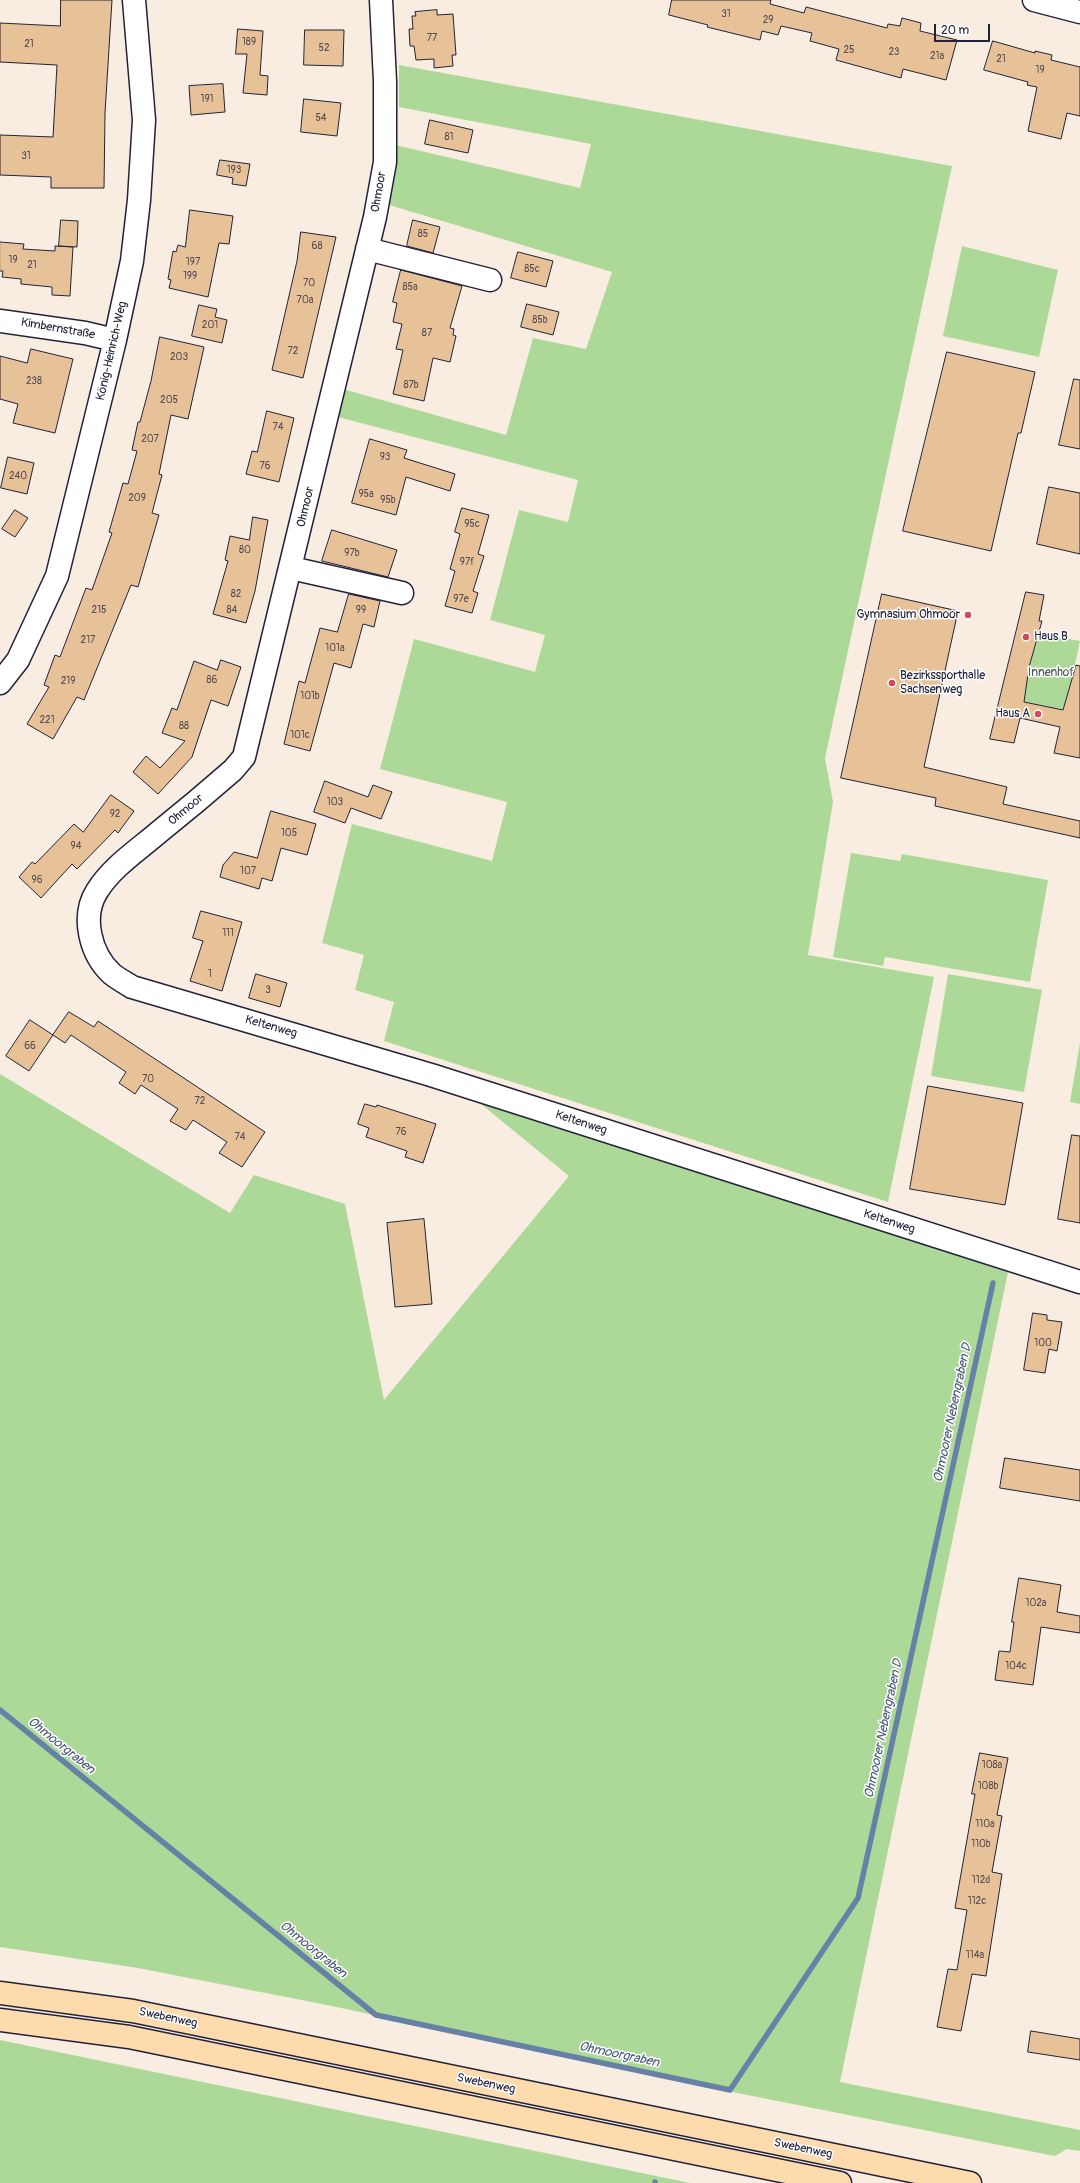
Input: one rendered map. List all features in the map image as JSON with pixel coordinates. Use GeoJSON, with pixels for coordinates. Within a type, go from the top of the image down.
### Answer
{"type":"FeatureCollection","features":[{"type":"Feature","properties":{"kind":"main road","name":"Swebenweg"},"geometry":{"type":"LineString","coordinates":[[0,1993],[133,2011],[970,2183]]}},
{"type":"Feature","properties":{"kind":"main road"},"geometry":{"type":"LineString","coordinates":[[0,2020],[129,2037],[840,2183]]}},
{"type":"Feature","properties":{"kind":"street","name":"König-Heinrich-Weg"},"geometry":{"type":"LineString","coordinates":[[0,684],[18,660],[57,576],[115,340],[132,261],[139,200],[144,120],[134,0]]}},
{"type":"Feature","properties":{"kind":"street","name":"Ohmoor"},"geometry":{"type":"LineString","coordinates":[[94,949],[88,925],[92,902],[96,892],[129,857],[233,770],[244,757],[291,568],[367,249],[385,162],[385,81],[381,0]]}},
{"type":"Feature","properties":{"kind":"street"},"geometry":{"type":"LineString","coordinates":[[1034,0],[1080,12]]}},
{"type":"Feature","properties":{"kind":"street"},"geometry":{"type":"LineString","coordinates":[[367,249],[490,280]]}},
{"type":"Feature","properties":{"kind":"street","name":"Kimbernstraße"},"geometry":{"type":"LineString","coordinates":[[0,321],[85,333],[115,340]]}},
{"type":"Feature","properties":{"kind":"street"},"geometry":{"type":"LineString","coordinates":[[291,568],[402,593]]}},
{"type":"Feature","properties":{"kind":"street","name":"Keltenweg"},"geometry":{"type":"LineString","coordinates":[[94,949],[112,973],[132,987],[431,1075],[1080,1282]]}},
{"type":"Feature","properties":{"kind":"green space"},"geometry":{"type":"Polygon","coordinates":[[[399,65],[952,166],[825,758],[833,802],[808,955],[934,977],[888,1202],[384,1041],[394,1002],[355,990],[364,955],[322,943],[352,824],[492,861],[507,802],[380,769],[414,639],[535,672],[545,635],[490,620],[519,510],[568,522],[578,480],[338,417],[343,389],[506,435],[533,338],[586,349],[612,272],[386,204],[395,145],[580,188],[591,144],[399,107],[399,65]]]}},
{"type":"Feature","properties":{"kind":"green space"},"geometry":{"type":"Polygon","coordinates":[[[962,246],[1058,270],[1039,357],[943,336],[962,246]]]}},
{"type":"Feature","properties":{"kind":"green space","name":"Innenhof"},"geometry":{"type":"Polygon","coordinates":[[[1038,633],[1080,641],[1063,710],[1024,702],[1029,667],[1038,633]]]}},
{"type":"Feature","properties":{"kind":"green space"},"geometry":{"type":"Polygon","coordinates":[[[851,853],[900,861],[902,854],[1048,880],[1030,982],[885,957],[883,966],[833,957],[851,853]]]}},
{"type":"Feature","properties":{"kind":"green space"},"geometry":{"type":"Polygon","coordinates":[[[948,974],[1042,990],[1024,1092],[931,1076],[948,974]]]}},
{"type":"Feature","properties":{"kind":"green space"},"geometry":{"type":"Polygon","coordinates":[[[1080,1043],[1080,1104],[1070,1102],[1080,1043]]]}},
{"type":"Feature","properties":{"kind":"green space"},"geometry":{"type":"Polygon","coordinates":[[[0,1074],[230,1213],[254,1175],[345,1204],[384,1400],[569,1176],[470,1095],[1008,1272],[840,2082],[1080,2130],[1080,2151],[1067,2149],[1055,2156],[697,2085],[332,2006],[138,1968],[0,1947],[0,1074]]]}},
{"type":"Feature","properties":{"kind":"green space"},"geometry":{"type":"Polygon","coordinates":[[[0,2040],[690,2183],[0,2183],[0,2040]]]}},
{"type":"Feature","properties":{"kind":"building"},"geometry":{"type":"Polygon","coordinates":[[[61,0],[112,0],[105,113],[104,188],[51,188],[51,177],[0,175],[0,135],[53,137],[57,65],[0,62],[0,23],[60,26],[61,0]]]}},
{"type":"Feature","properties":{"kind":"building"},"geometry":{"type":"Polygon","coordinates":[[[672,0],[771,0],[770,4],[804,13],[806,7],[887,28],[888,24],[900,26],[902,18],[921,23],[920,31],[957,40],[946,80],[903,69],[901,78],[836,60],[839,49],[810,41],[812,33],[781,26],[778,35],[762,31],[760,40],[707,27],[708,25],[669,15],[672,0]]]}},
{"type":"Feature","properties":{"kind":"building"},"geometry":{"type":"Polygon","coordinates":[[[437,10],[437,15],[453,14],[456,55],[452,55],[453,66],[434,68],[434,59],[416,60],[414,46],[410,46],[409,29],[413,29],[412,16],[416,16],[415,12],[437,10]]]}},
{"type":"Feature","properties":{"kind":"building"},"geometry":{"type":"Polygon","coordinates":[[[238,29],[263,31],[260,75],[268,76],[267,95],[243,93],[247,54],[236,54],[238,29]]]}},
{"type":"Feature","properties":{"kind":"building"},"geometry":{"type":"Polygon","coordinates":[[[305,30],[344,30],[343,66],[304,65],[305,30]]]}},
{"type":"Feature","properties":{"kind":"building"},"geometry":{"type":"Polygon","coordinates":[[[993,41],[1035,53],[1035,51],[1052,55],[1051,60],[1080,67],[1080,116],[1067,113],[1061,139],[1028,131],[1037,87],[1027,85],[1028,82],[984,70],[993,41]]]}},
{"type":"Feature","properties":{"kind":"building"},"geometry":{"type":"Polygon","coordinates":[[[223,84],[225,112],[191,115],[189,86],[223,84]]]}},
{"type":"Feature","properties":{"kind":"building"},"geometry":{"type":"Polygon","coordinates":[[[304,99],[341,103],[337,136],[301,132],[304,99]]]}},
{"type":"Feature","properties":{"kind":"building"},"geometry":{"type":"Polygon","coordinates":[[[430,120],[473,130],[468,153],[425,144],[430,120]]]}},
{"type":"Feature","properties":{"kind":"building"},"geometry":{"type":"Polygon","coordinates":[[[220,160],[250,164],[246,186],[232,184],[233,178],[217,175],[220,160]]]}},
{"type":"Feature","properties":{"kind":"building"},"geometry":{"type":"Polygon","coordinates":[[[190,210],[233,216],[229,244],[219,243],[208,297],[169,288],[171,280],[168,279],[173,251],[176,252],[178,245],[185,247],[190,210]]]}},
{"type":"Feature","properties":{"kind":"building"},"geometry":{"type":"Polygon","coordinates":[[[61,220],[78,221],[77,247],[59,246],[61,220]]]}},
{"type":"Feature","properties":{"kind":"building"},"geometry":{"type":"Polygon","coordinates":[[[413,220],[440,227],[433,253],[407,246],[413,220]]]}},
{"type":"Feature","properties":{"kind":"building"},"geometry":{"type":"Polygon","coordinates":[[[301,232],[336,237],[303,378],[272,370],[297,261],[301,232]]]}},
{"type":"Feature","properties":{"kind":"building"},"geometry":{"type":"Polygon","coordinates":[[[0,242],[24,244],[23,249],[55,251],[55,246],[73,247],[70,296],[52,295],[52,287],[21,284],[21,279],[2,277],[3,271],[0,271],[0,242]]]}},
{"type":"Feature","properties":{"kind":"building"},"geometry":{"type":"Polygon","coordinates":[[[518,252],[553,261],[546,287],[511,278],[518,252]]]}},
{"type":"Feature","properties":{"kind":"building"},"geometry":{"type":"Polygon","coordinates":[[[401,270],[462,286],[450,328],[454,329],[453,335],[456,336],[450,362],[433,358],[424,401],[393,394],[403,350],[396,349],[402,324],[393,322],[397,303],[393,302],[401,270]]]}},
{"type":"Feature","properties":{"kind":"building"},"geometry":{"type":"Polygon","coordinates":[[[527,304],[559,312],[553,335],[521,327],[527,304]]]}},
{"type":"Feature","properties":{"kind":"building"},"geometry":{"type":"Polygon","coordinates":[[[199,305],[217,309],[215,317],[227,320],[222,343],[192,336],[199,305]]]}},
{"type":"Feature","properties":{"kind":"building"},"geometry":{"type":"Polygon","coordinates":[[[160,337],[204,347],[188,419],[171,415],[159,474],[162,475],[152,513],[159,515],[138,587],[131,585],[84,700],[77,697],[53,739],[27,724],[49,687],[44,685],[55,655],[60,657],[86,588],[92,590],[112,533],[109,532],[123,483],[128,484],[137,451],[132,450],[138,422],[140,422],[151,381],[160,337]]]}},
{"type":"Feature","properties":{"kind":"building"},"geometry":{"type":"Polygon","coordinates":[[[31,349],[73,359],[55,433],[13,423],[18,404],[0,399],[0,356],[27,363],[31,349]]]}},
{"type":"Feature","properties":{"kind":"building"},"geometry":{"type":"Polygon","coordinates":[[[947,352],[1035,372],[1021,433],[1018,433],[991,551],[903,531],[947,352]]]}},
{"type":"Feature","properties":{"kind":"building"},"geometry":{"type":"Polygon","coordinates":[[[1074,379],[1080,380],[1080,449],[1059,445],[1074,379]]]}},
{"type":"Feature","properties":{"kind":"building"},"geometry":{"type":"Polygon","coordinates":[[[267,411],[294,418],[279,482],[246,474],[252,451],[257,452],[267,411]]]}},
{"type":"Feature","properties":{"kind":"building"},"geometry":{"type":"Polygon","coordinates":[[[370,439],[407,450],[404,458],[455,474],[450,491],[406,477],[396,515],[352,503],[370,439]]]}},
{"type":"Feature","properties":{"kind":"building"},"geometry":{"type":"Polygon","coordinates":[[[8,457],[34,463],[27,494],[1,488],[8,457]]]}},
{"type":"Feature","properties":{"kind":"building"},"geometry":{"type":"Polygon","coordinates":[[[1049,487],[1080,493],[1080,554],[1037,544],[1049,487]]]}},
{"type":"Feature","properties":{"kind":"building"},"geometry":{"type":"Polygon","coordinates":[[[462,508],[489,515],[478,554],[484,556],[473,591],[478,593],[472,613],[445,606],[455,571],[450,569],[460,534],[455,532],[462,508]]]}},
{"type":"Feature","properties":{"kind":"building"},"geometry":{"type":"Polygon","coordinates":[[[15,510],[28,518],[15,537],[2,529],[15,510]]]}},
{"type":"Feature","properties":{"kind":"building"},"geometry":{"type":"Polygon","coordinates":[[[253,517],[268,520],[255,591],[246,623],[213,614],[228,561],[225,560],[230,536],[249,540],[253,517]]]}},
{"type":"Feature","properties":{"kind":"building"},"geometry":{"type":"Polygon","coordinates":[[[332,530],[397,550],[388,577],[322,561],[332,530]]]}},
{"type":"Feature","properties":{"kind":"building","name":"Haus A"},"geometry":{"type":"Polygon","coordinates":[[[1026,592],[1044,595],[1039,621],[1042,621],[1029,667],[1024,702],[1063,710],[1076,665],[1080,666],[1080,758],[1054,753],[1060,727],[1020,718],[1014,743],[990,739],[1026,592]]]}},
{"type":"Feature","properties":{"kind":"building"},"geometry":{"type":"Polygon","coordinates":[[[349,594],[380,601],[374,627],[363,624],[351,668],[334,663],[310,751],[284,744],[299,681],[305,683],[320,628],[337,632],[349,594]]]}},
{"type":"Feature","properties":{"kind":"building"},"geometry":{"type":"Polygon","coordinates":[[[882,594],[958,611],[924,767],[1007,787],[1003,804],[1080,821],[1080,838],[935,806],[936,798],[841,778],[882,594]]]}},
{"type":"Feature","properties":{"kind":"building"},"geometry":{"type":"Polygon","coordinates":[[[221,660],[241,667],[228,706],[211,700],[192,757],[158,794],[133,772],[146,756],[160,768],[185,741],[162,733],[172,708],[177,710],[194,661],[217,670],[221,660]]]}},
{"type":"Feature","properties":{"kind":"building"},"geometry":{"type":"Polygon","coordinates":[[[325,781],[368,797],[373,785],[392,792],[381,819],[351,808],[345,823],[314,812],[325,781]]]}},
{"type":"Feature","properties":{"kind":"building"},"geometry":{"type":"Polygon","coordinates":[[[111,795],[134,811],[118,833],[115,830],[77,869],[72,864],[41,898],[19,877],[32,862],[35,864],[74,824],[83,832],[111,795]]]}},
{"type":"Feature","properties":{"kind":"building"},"geometry":{"type":"Polygon","coordinates":[[[271,811],[316,824],[307,855],[281,848],[272,881],[262,878],[259,889],[220,877],[223,865],[234,852],[257,858],[271,811]]]}},
{"type":"Feature","properties":{"kind":"building"},"geometry":{"type":"Polygon","coordinates":[[[201,911],[242,922],[222,991],[190,981],[203,941],[193,938],[201,911]]]}},
{"type":"Feature","properties":{"kind":"building"},"geometry":{"type":"Polygon","coordinates":[[[256,974],[287,983],[280,1007],[249,998],[256,974]]]}},
{"type":"Feature","properties":{"kind":"building"},"geometry":{"type":"Polygon","coordinates":[[[69,1012],[94,1027],[98,1021],[265,1132],[242,1167],[219,1153],[227,1142],[193,1120],[186,1130],[170,1121],[178,1109],[141,1085],[135,1094],[119,1083],[126,1072],[71,1035],[65,1043],[53,1035],[69,1012]]]}},
{"type":"Feature","properties":{"kind":"building"},"geometry":{"type":"Polygon","coordinates":[[[30,1020],[53,1035],[29,1071],[6,1056],[30,1020]]]}},
{"type":"Feature","properties":{"kind":"building"},"geometry":{"type":"Polygon","coordinates":[[[928,1086],[1023,1103],[1005,1205],[910,1189],[928,1086]]]}},
{"type":"Feature","properties":{"kind":"building"},"geometry":{"type":"Polygon","coordinates":[[[365,1104],[376,1107],[377,1105],[436,1124],[423,1163],[405,1157],[407,1151],[366,1137],[369,1128],[358,1124],[365,1104]]]}},
{"type":"Feature","properties":{"kind":"building"},"geometry":{"type":"Polygon","coordinates":[[[1072,1135],[1080,1136],[1080,1223],[1058,1219],[1072,1135]]]}},
{"type":"Feature","properties":{"kind":"building"},"geometry":{"type":"Polygon","coordinates":[[[424,1219],[432,1304],[395,1307],[387,1223],[424,1219]]]}},
{"type":"Feature","properties":{"kind":"building"},"geometry":{"type":"Polygon","coordinates":[[[1033,1313],[1047,1315],[1047,1320],[1062,1322],[1057,1351],[1049,1349],[1045,1373],[1024,1370],[1033,1313]]]}},
{"type":"Feature","properties":{"kind":"building"},"geometry":{"type":"Polygon","coordinates":[[[1005,1458],[1080,1470],[1080,1501],[1000,1488],[1005,1458]]]}},
{"type":"Feature","properties":{"kind":"building"},"geometry":{"type":"Polygon","coordinates":[[[1019,1578],[1061,1585],[1057,1612],[1080,1616],[1080,1633],[1041,1627],[1033,1685],[995,1680],[999,1651],[1010,1652],[1014,1622],[1012,1622],[1019,1578]]]}},
{"type":"Feature","properties":{"kind":"building"},"geometry":{"type":"Polygon","coordinates":[[[980,1753],[1008,1758],[997,1815],[1002,1816],[992,1872],[1002,1874],[986,1976],[972,1974],[961,2031],[937,2027],[948,1969],[957,1970],[967,1910],[955,1908],[975,1794],[972,1794],[980,1753]]]}},
{"type":"Feature","properties":{"kind":"building"},"geometry":{"type":"Polygon","coordinates":[[[1031,2031],[1080,2039],[1080,2060],[1028,2052],[1031,2031]]]}},
{"type":"Feature","properties":{"kind":"waterway","name":"Ohmoorer Nebengraben D"},"geometry":{"type":"LineString","coordinates":[[0,1710],[376,2015],[730,2090],[858,1898],[993,1283]]}},
{"type":"Feature","properties":{"kind":"place","name":"Gymnasium Ohmoor"},"geometry":{"type":"Point","coordinates":[968,615]}},
{"type":"Feature","properties":{"kind":"place","name":"Haus B"},"geometry":{"type":"Point","coordinates":[1026,637]}},
{"type":"Feature","properties":{"kind":"place","name":"Bezirkssporthalle Sachsenweg"},"geometry":{"type":"Point","coordinates":[892,683]}},
{"type":"Feature","properties":{"kind":"place","name":"Haus A"},"geometry":{"type":"Point","coordinates":[1038,714]}},
{"type":"Feature","properties":{"kind":"water label","name":"Ohmoorgraben"},"geometry":{"type":"Point","coordinates":[61,1746]}},
{"type":"Feature","properties":{"kind":"water label","name":"Ohmoorgraben"},"geometry":{"type":"Point","coordinates":[313,1950]}},
{"type":"Feature","properties":{"kind":"water label","name":"Ohmoorgraben"},"geometry":{"type":"Point","coordinates":[619,2055]}}]}
